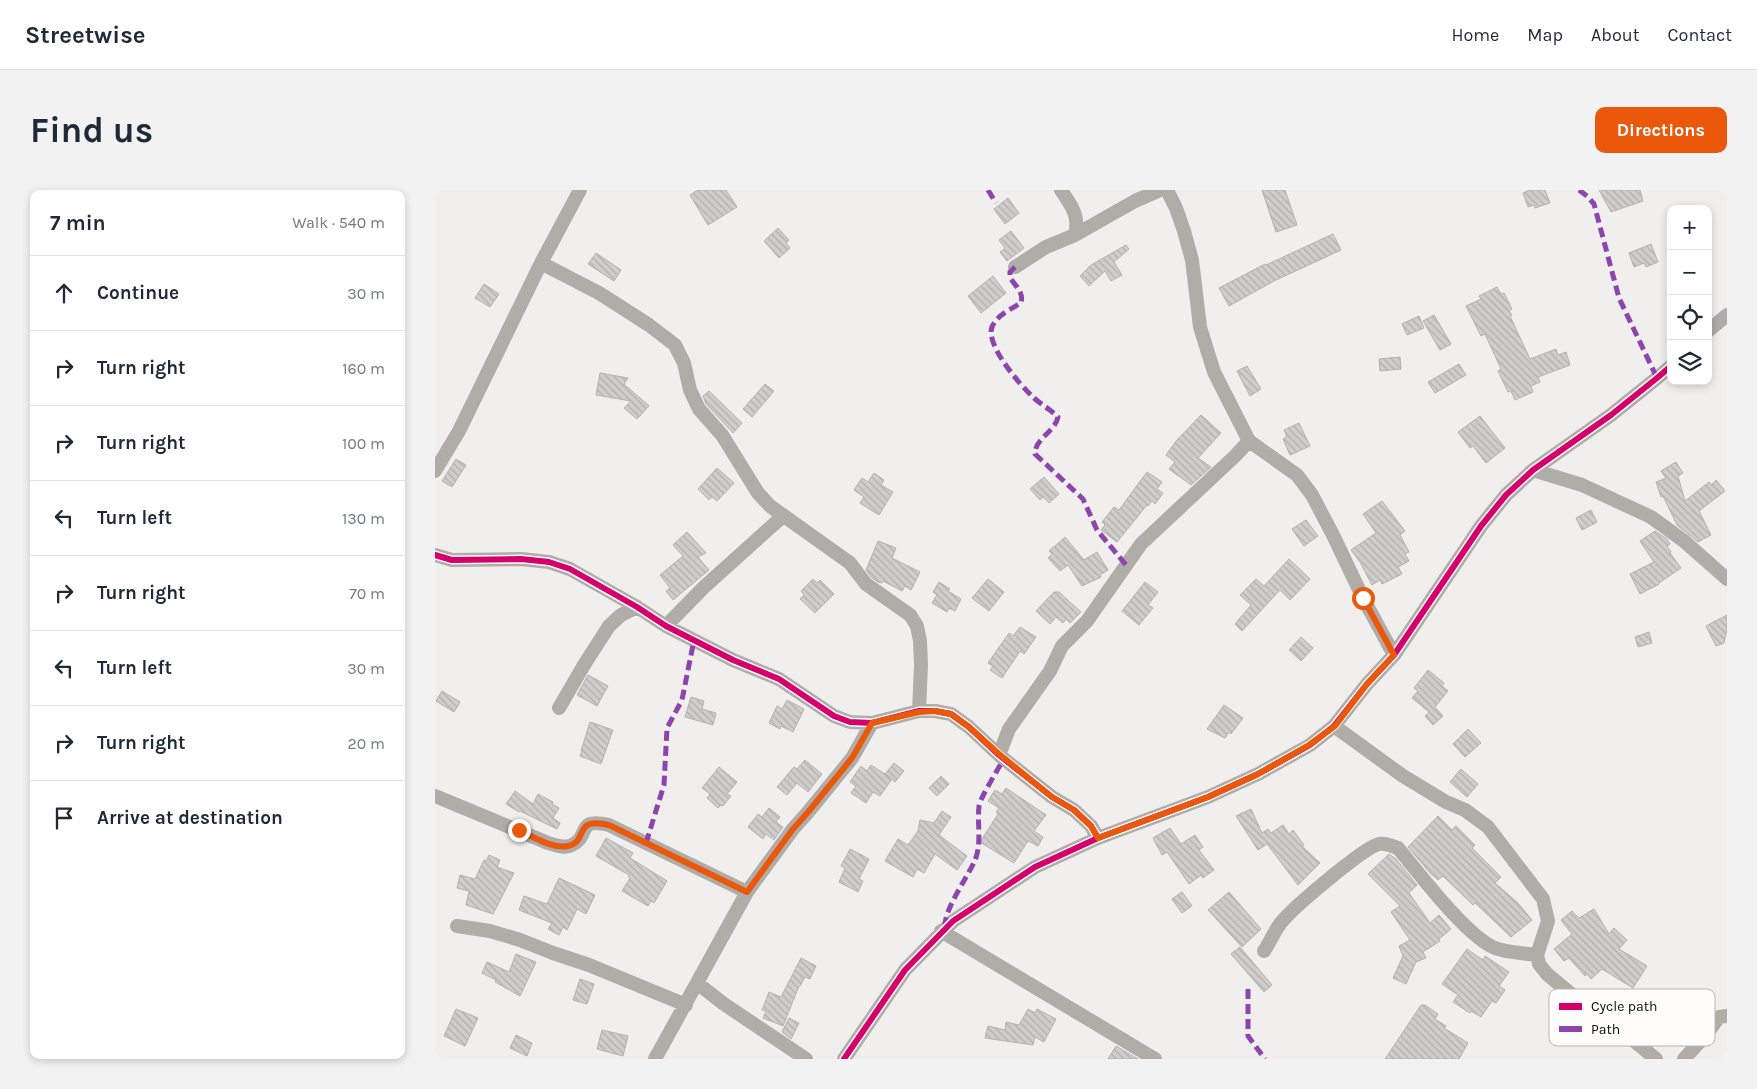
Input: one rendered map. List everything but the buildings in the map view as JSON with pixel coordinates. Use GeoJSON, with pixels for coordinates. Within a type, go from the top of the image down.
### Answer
{"type":"FeatureCollection","features":[{"type":"Feature","properties":{"kind":"street"},"geometry":{"type":"LineString","coordinates":[[435,471],[459,431],[541,263],[580,190]]}},
{"type":"Feature","properties":{"kind":"street"},"geometry":{"type":"LineString","coordinates":[[1061,190],[1077,216],[1075,235]]}},
{"type":"Feature","properties":{"kind":"street"},"geometry":{"type":"LineString","coordinates":[[1015,267],[1046,247],[1075,235],[1135,201],[1160,190]]}},
{"type":"Feature","properties":{"kind":"street"},"geometry":{"type":"LineString","coordinates":[[1167,190],[1179,215],[1190,253],[1200,327],[1214,372],[1249,441],[1297,475],[1312,495],[1333,534],[1363,598],[1394,655]]}},
{"type":"Feature","properties":{"kind":"street"},"geometry":{"type":"LineString","coordinates":[[541,263],[599,293],[649,324],[675,345],[684,363],[690,390],[699,409],[722,435],[758,493],[783,516],[850,563],[866,584],[910,615],[917,626],[920,641],[919,712]]}},
{"type":"Feature","properties":{"kind":"street"},"geometry":{"type":"LineString","coordinates":[[1712,328],[1727,315]]}},
{"type":"Feature","properties":{"kind":"street"},"geometry":{"type":"LineString","coordinates":[[844,1059],[905,970],[953,920],[1035,867],[1098,838],[1208,797],[1258,774],[1309,745],[1335,726],[1367,684],[1394,655],[1481,526],[1505,495],[1533,470],[1611,415],[1667,369]]}},
{"type":"Feature","properties":{"kind":"street"},"geometry":{"type":"LineString","coordinates":[[999,754],[1009,729],[1050,671],[1062,646],[1087,621],[1141,544],[1249,441]]}},
{"type":"Feature","properties":{"kind":"street"},"geometry":{"type":"LineString","coordinates":[[1533,470],[1582,485],[1651,517],[1684,541],[1727,579]]}},
{"type":"Feature","properties":{"kind":"street"},"geometry":{"type":"LineString","coordinates":[[665,626],[703,588],[783,516]]}},
{"type":"Feature","properties":{"kind":"street"},"geometry":{"type":"LineString","coordinates":[[435,555],[452,560],[521,559],[549,562],[570,569],[637,607],[665,626],[733,660],[779,679],[834,716],[850,722],[872,723],[919,712],[935,711],[951,714],[1052,797],[1074,810],[1091,826],[1098,838]]}},
{"type":"Feature","properties":{"kind":"street"},"geometry":{"type":"LineString","coordinates":[[559,708],[609,626],[621,615],[637,607]]}},
{"type":"Feature","properties":{"kind":"street"},"geometry":{"type":"LineString","coordinates":[[655,1059],[747,892],[793,829],[852,758],[872,723]]}},
{"type":"Feature","properties":{"kind":"street"},"geometry":{"type":"LineString","coordinates":[[1335,726],[1403,776],[1446,802],[1465,810],[1488,827],[1543,899],[1548,921],[1537,955],[1539,964],[1547,974],[1565,989]]}},
{"type":"Feature","properties":{"kind":"street"},"geometry":{"type":"LineString","coordinates":[[435,796],[548,843],[563,847],[571,846],[577,841],[590,823],[595,822],[609,825],[747,892]]}},
{"type":"Feature","properties":{"kind":"street"},"geometry":{"type":"LineString","coordinates":[[1265,951],[1280,924],[1298,906],[1359,856],[1381,844],[1388,844],[1398,848],[1456,916],[1481,940],[1495,948],[1537,955]]}},
{"type":"Feature","properties":{"kind":"street"},"geometry":{"type":"LineString","coordinates":[[457,926],[490,931],[520,940],[589,965],[686,1005]]}},
{"type":"Feature","properties":{"kind":"street"},"geometry":{"type":"LineString","coordinates":[[941,932],[1155,1059]]}},
{"type":"Feature","properties":{"kind":"street"},"geometry":{"type":"LineString","coordinates":[[697,983],[723,1004],[806,1059]]}},
{"type":"Feature","properties":{"kind":"street"},"geometry":{"type":"LineString","coordinates":[[1715,1022],[1719,1017],[1727,1016]]}},
{"type":"Feature","properties":{"kind":"street"},"geometry":{"type":"LineString","coordinates":[[1641,1046],[1657,1059]]}},
{"type":"Feature","properties":{"kind":"street"},"geometry":{"type":"LineString","coordinates":[[1684,1059],[1696,1046]]}},
{"type":"Feature","properties":{"kind":"marked path"},"geometry":{"type":"LineString","coordinates":[[988,190],[996,203]]}},
{"type":"Feature","properties":{"kind":"marked path"},"geometry":{"type":"LineString","coordinates":[[1579,190],[1594,204],[1619,298],[1657,378]]}},
{"type":"Feature","properties":{"kind":"marked path"},"geometry":{"type":"LineString","coordinates":[[1015,267],[1010,272],[1010,278],[1020,293],[1021,303],[994,323],[991,335],[994,344],[1005,365],[1021,384],[1034,398],[1058,417],[1053,427],[1041,439],[1035,454],[1083,499],[1097,530],[1126,565]]}},
{"type":"Feature","properties":{"kind":"marked path"},"geometry":{"type":"LineString","coordinates":[[646,843],[664,785],[667,728],[682,700],[694,640]]}},
{"type":"Feature","properties":{"kind":"marked path"},"geometry":{"type":"LineString","coordinates":[[945,927],[948,911],[977,854],[980,802],[1004,758]]}},
{"type":"Feature","properties":{"kind":"marked path"},"geometry":{"type":"LineString","coordinates":[[1248,989],[1248,1036],[1265,1059]]}},
{"type":"Feature","properties":{"kind":"cycle path"},"geometry":{"type":"LineString","coordinates":[[844,1059],[905,970],[953,921],[1035,867],[1098,838],[1208,797],[1258,774],[1310,745],[1334,726],[1367,684],[1394,655],[1481,526],[1506,495],[1533,470],[1611,415],[1667,369]]}},
{"type":"Feature","properties":{"kind":"cycle path"},"geometry":{"type":"LineString","coordinates":[[435,555],[452,560],[521,559],[549,562],[570,569],[637,607],[666,626],[733,660],[779,679],[834,716],[850,722],[872,723],[919,711],[951,714],[1052,797],[1074,810],[1091,826],[1098,838]]}},
{"type":"Feature","properties":{"kind":"route"},"geometry":{"type":"LineString","coordinates":[[519,830],[548,843],[563,847],[571,846],[577,841],[590,823],[595,822],[609,825],[747,892],[793,829],[852,758],[872,723],[919,712],[935,711],[951,714],[969,727],[1052,797],[1074,810],[1091,826],[1098,838],[1208,797],[1258,774],[1309,745],[1335,726],[1367,684],[1394,655],[1363,598]]}}]}
